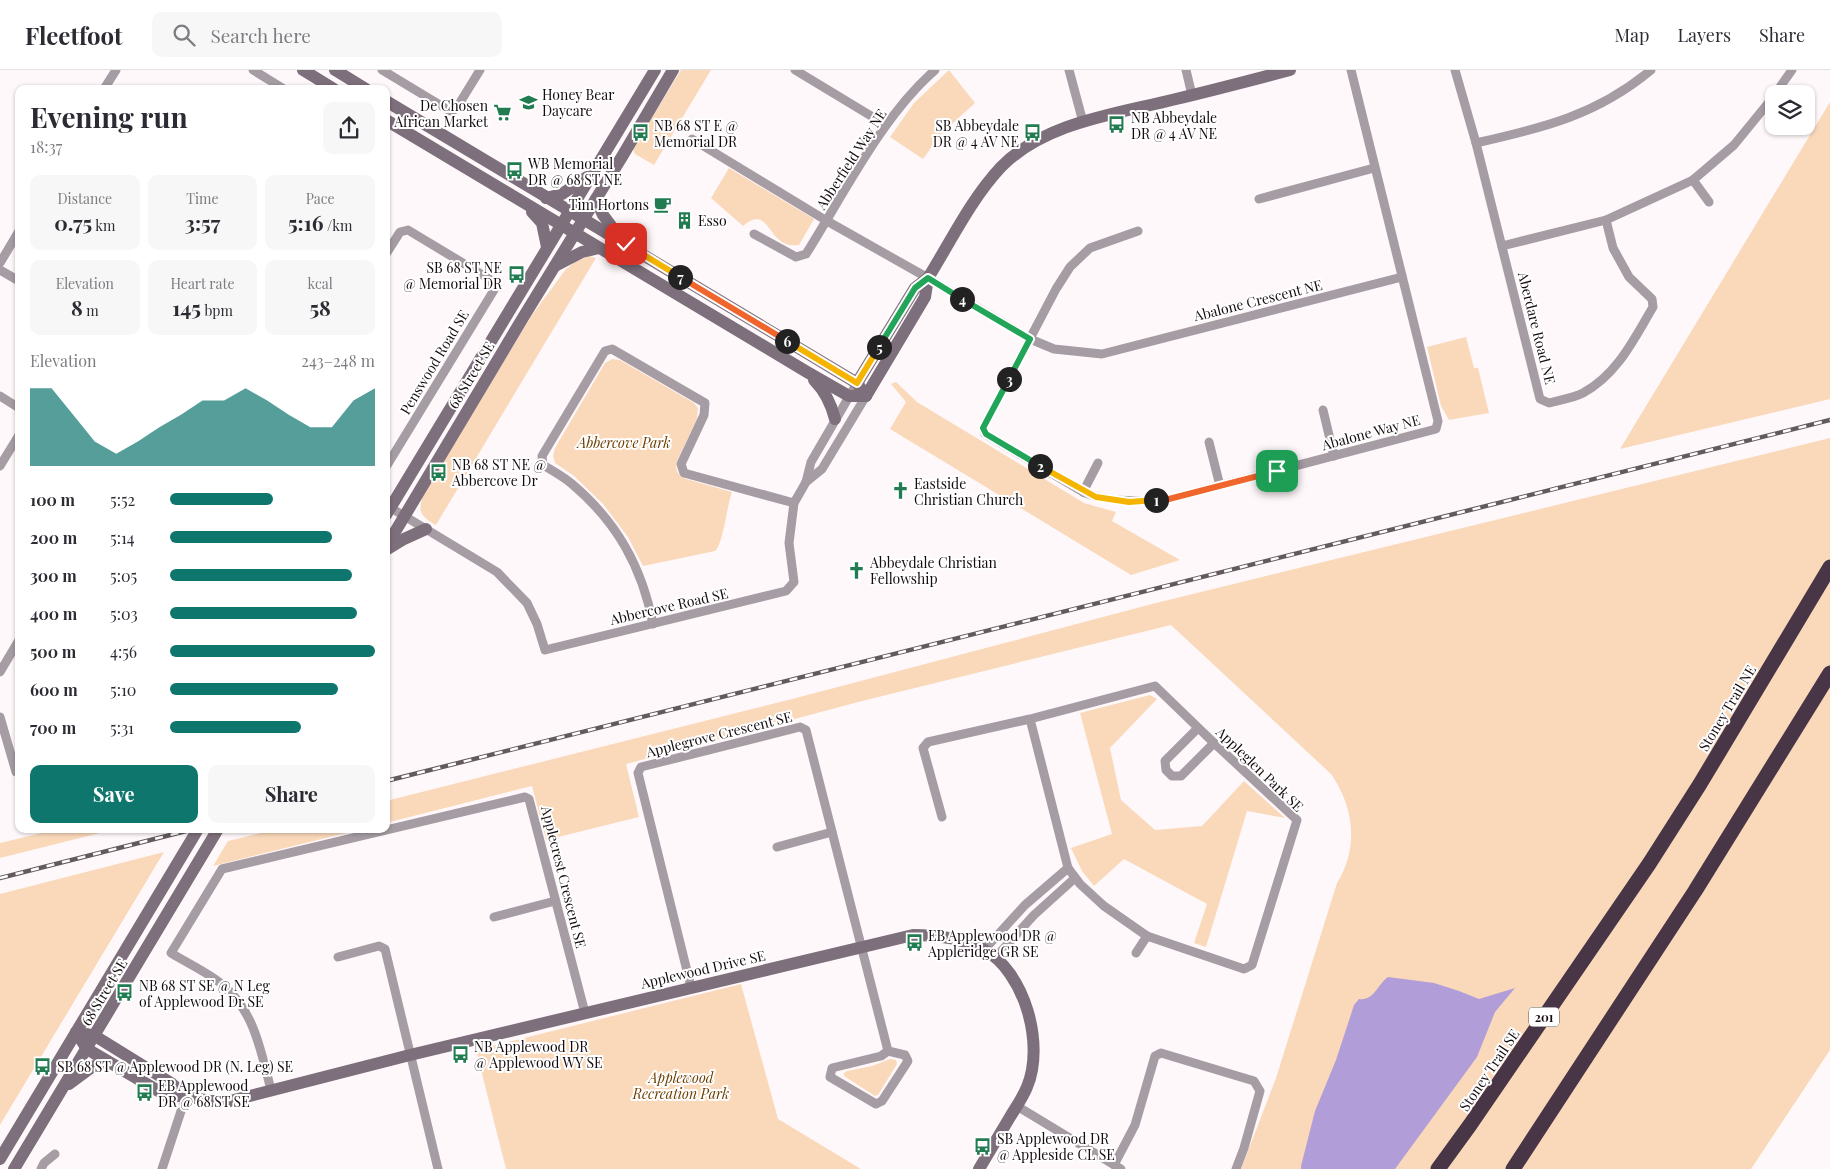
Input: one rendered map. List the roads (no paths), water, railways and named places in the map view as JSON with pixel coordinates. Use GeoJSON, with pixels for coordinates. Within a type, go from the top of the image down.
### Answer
{"type":"FeatureCollection","features":[{"type":"Feature","properties":{"kind":"highway","name":"Stoney Trail NE"},"geometry":{"type":"LineString","coordinates":[[1649,864],[1700,784],[1830,568]]}},
{"type":"Feature","properties":{"kind":"highway"},"geometry":{"type":"LineString","coordinates":[[1513,1169],[1695,891],[1830,673]]}},
{"type":"Feature","properties":{"kind":"highway","name":"Stoney Trail SE"},"geometry":{"type":"LineString","coordinates":[[1438,1169],[1476,1117],[1649,864]]}},
{"type":"Feature","properties":{"kind":"street"},"geometry":{"type":"LineString","coordinates":[[107,85],[116,70]]}},
{"type":"Feature","properties":{"kind":"street"},"geometry":{"type":"LineString","coordinates":[[253,70],[277,85]]}},
{"type":"Feature","properties":{"kind":"street"},"geometry":{"type":"LineString","coordinates":[[302,70],[327,85]]}},
{"type":"Feature","properties":{"kind":"street"},"geometry":{"type":"LineString","coordinates":[[335,70],[359,85]]}},
{"type":"Feature","properties":{"kind":"street"},"geometry":{"type":"LineString","coordinates":[[382,70],[450,111],[456,109],[480,70]]}},
{"type":"Feature","properties":{"kind":"street","name":"68 Street SE"},"geometry":{"type":"LineString","coordinates":[[390,508],[655,70]]}},
{"type":"Feature","properties":{"kind":"street","name":"68 Street SE"},"geometry":{"type":"LineString","coordinates":[[390,542],[673,70]]}},
{"type":"Feature","properties":{"kind":"street"},"geometry":{"type":"LineString","coordinates":[[795,70],[886,125]]}},
{"type":"Feature","properties":{"kind":"street","name":"Abberfield Way NE"},"geometry":{"type":"LineString","coordinates":[[928,278],[827,221],[886,125],[922,82],[935,70]]}},
{"type":"Feature","properties":{"kind":"street"},"geometry":{"type":"LineString","coordinates":[[1069,70],[1083,122]]}},
{"type":"Feature","properties":{"kind":"street"},"geometry":{"type":"LineString","coordinates":[[1186,70],[1192,95]]}},
{"type":"Feature","properties":{"kind":"street"},"geometry":{"type":"LineString","coordinates":[[653,624],[648,597],[639,573],[624,544],[601,512],[571,483],[543,465],[542,456],[605,351],[612,350],[705,403],[704,415],[682,464],[684,473],[794,503],[806,482],[810,462],[915,288],[928,278],[982,189],[1002,166],[1026,147],[1048,135],[1083,122],[1290,70]]}},
{"type":"Feature","properties":{"kind":"street"},"geometry":{"type":"LineString","coordinates":[[1351,70],[1402,277]]}},
{"type":"Feature","properties":{"kind":"street","name":"Aberdare Road NE"},"geometry":{"type":"LineString","coordinates":[[1456,70],[1540,399],[1549,403],[1581,394],[1598,383],[1617,365],[1653,307],[1652,299],[1629,277],[1613,248],[1606,220]]}},
{"type":"Feature","properties":{"kind":"street"},"geometry":{"type":"LineString","coordinates":[[1476,143],[1564,121],[1599,106],[1651,70]]}},
{"type":"Feature","properties":{"kind":"street"},"geometry":{"type":"LineString","coordinates":[[1782,85],[1792,70]]}},
{"type":"Feature","properties":{"kind":"street"},"geometry":{"type":"LineString","coordinates":[[390,103],[857,383],[866,396]]}},
{"type":"Feature","properties":{"kind":"street"},"geometry":{"type":"LineString","coordinates":[[1502,246],[1606,220],[1692,180],[1734,145],[1765,107]]}},
{"type":"Feature","properties":{"kind":"street"},"geometry":{"type":"LineString","coordinates":[[390,122],[807,372],[849,396],[866,396]]}},
{"type":"Feature","properties":{"kind":"street"},"geometry":{"type":"LineString","coordinates":[[692,139],[827,221],[806,254],[796,257],[754,234]]}},
{"type":"Feature","properties":{"kind":"street"},"geometry":{"type":"LineString","coordinates":[[1259,199],[1374,168]]}},
{"type":"Feature","properties":{"kind":"street"},"geometry":{"type":"LineString","coordinates":[[546,198],[562,194],[575,187],[595,171]]}},
{"type":"Feature","properties":{"kind":"street"},"geometry":{"type":"LineString","coordinates":[[1692,180],[1709,202]]}},
{"type":"Feature","properties":{"kind":"street"},"geometry":{"type":"LineString","coordinates":[[596,199],[603,215],[626,244]]}},
{"type":"Feature","properties":{"kind":"street"},"geometry":{"type":"LineString","coordinates":[[526,204],[542,223],[547,247]]}},
{"type":"Feature","properties":{"kind":"street","name":"Penswood Road SE"},"geometry":{"type":"LineString","coordinates":[[390,248],[400,232],[408,230],[491,280],[494,290],[390,460]]}},
{"type":"Feature","properties":{"kind":"street"},"geometry":{"type":"LineString","coordinates":[[1030,339],[1056,289],[1070,267],[1090,248],[1138,231]]}},
{"type":"Feature","properties":{"kind":"street"},"geometry":{"type":"LineString","coordinates":[[0,262],[15,238]]}},
{"type":"Feature","properties":{"kind":"street"},"geometry":{"type":"LineString","coordinates":[[555,266],[582,252],[599,248]]}},
{"type":"Feature","properties":{"kind":"street"},"geometry":{"type":"LineString","coordinates":[[0,270],[15,279]]}},
{"type":"Feature","properties":{"kind":"street","name":"Abalone Crescent NE"},"geometry":{"type":"LineString","coordinates":[[928,278],[1030,339],[1054,349],[1102,354],[1402,277]]}},
{"type":"Feature","properties":{"kind":"street","name":"Abalone Way NE"},"geometry":{"type":"LineString","coordinates":[[1030,339],[983,428],[986,434],[1084,492],[1096,497],[1129,502],[1165,500],[1436,429],[1438,421],[1402,277]]}},
{"type":"Feature","properties":{"kind":"street"},"geometry":{"type":"LineString","coordinates":[[806,482],[822,469],[866,396],[925,297],[928,278]]}},
{"type":"Feature","properties":{"kind":"street"},"geometry":{"type":"LineString","coordinates":[[807,372],[822,389],[832,405],[835,419]]}},
{"type":"Feature","properties":{"kind":"street"},"geometry":{"type":"LineString","coordinates":[[0,396],[15,405]]}},
{"type":"Feature","properties":{"kind":"street"},"geometry":{"type":"LineString","coordinates":[[1323,410],[1334,456]]}},
{"type":"Feature","properties":{"kind":"street"},"geometry":{"type":"LineString","coordinates":[[0,466],[15,442]]}},
{"type":"Feature","properties":{"kind":"street"},"geometry":{"type":"LineString","coordinates":[[1209,442],[1220,486]]}},
{"type":"Feature","properties":{"kind":"street"},"geometry":{"type":"LineString","coordinates":[[1084,492],[1098,463]]}},
{"type":"Feature","properties":{"kind":"street","name":"Abbercove Road SE"},"geometry":{"type":"LineString","coordinates":[[426,529],[497,572],[515,590],[527,603],[537,624],[545,650],[786,592],[794,582],[789,543],[794,503]]}},
{"type":"Feature","properties":{"kind":"street"},"geometry":{"type":"LineString","coordinates":[[390,512],[405,516],[426,529]]}},
{"type":"Feature","properties":{"kind":"street"},"geometry":{"type":"LineString","coordinates":[[390,547],[426,529]]}},
{"type":"Feature","properties":{"kind":"street"},"geometry":{"type":"LineString","coordinates":[[0,672],[15,647]]}},
{"type":"Feature","properties":{"kind":"street","name":"Appleglen Park SE"},"geometry":{"type":"LineString","coordinates":[[1155,686],[1297,820],[1252,964],[1244,969],[1147,936],[1104,906],[1075,878],[1068,868],[1030,719],[1155,686]]}},
{"type":"Feature","properties":{"kind":"street"},"geometry":{"type":"LineString","coordinates":[[0,717],[15,769]]}},
{"type":"Feature","properties":{"kind":"street"},"geometry":{"type":"LineString","coordinates":[[942,817],[923,748],[928,742],[1030,719]]}},
{"type":"Feature","properties":{"kind":"street","name":"Applegrove Crescent SE"},"geometry":{"type":"LineString","coordinates":[[690,987],[638,773],[641,767],[800,727],[806,730],[888,1050]]}},
{"type":"Feature","properties":{"kind":"street"},"geometry":{"type":"LineString","coordinates":[[1198,728],[1165,761],[1166,770],[1172,776],[1181,776],[1214,743]]}},
{"type":"Feature","properties":{"kind":"street","name":"Applecrest Crescent SE"},"geometry":{"type":"LineString","coordinates":[[390,829],[525,797],[530,800],[585,1013]]}},
{"type":"Feature","properties":{"kind":"street"},"geometry":{"type":"LineString","coordinates":[[777,847],[832,832]]}},
{"type":"Feature","properties":{"kind":"street","name":"68 Street SE"},"geometry":{"type":"LineString","coordinates":[[0,1160],[196,833]]}},
{"type":"Feature","properties":{"kind":"street","name":"68 Street SE"},"geometry":{"type":"LineString","coordinates":[[14,1169],[216,833]]}},
{"type":"Feature","properties":{"kind":"street","name":"Applecrest Crescent SE"},"geometry":{"type":"LineString","coordinates":[[271,1090],[256,1034],[245,1010],[224,985],[171,953],[222,869],[374,833]]}},
{"type":"Feature","properties":{"kind":"street"},"geometry":{"type":"LineString","coordinates":[[984,950],[1025,905],[1068,868]]}},
{"type":"Feature","properties":{"kind":"street"},"geometry":{"type":"LineString","coordinates":[[995,958],[1034,915],[1075,878]]}},
{"type":"Feature","properties":{"kind":"street"},"geometry":{"type":"LineString","coordinates":[[494,917],[555,901]]}},
{"type":"Feature","properties":{"kind":"street"},"geometry":{"type":"LineString","coordinates":[[1025,905],[1034,915]]}},
{"type":"Feature","properties":{"kind":"street","name":"Applewood Drive SE"},"geometry":{"type":"LineString","coordinates":[[76,1032],[87,1049],[167,1096],[186,1096],[210,1101],[230,1101],[690,987],[913,935],[936,935],[961,940],[984,950],[995,958],[1010,973],[1022,996],[1030,1020],[1033,1039],[1033,1063],[1028,1086],[979,1169]]}},
{"type":"Feature","properties":{"kind":"street"},"geometry":{"type":"LineString","coordinates":[[1136,953],[1147,936]]}},
{"type":"Feature","properties":{"kind":"street"},"geometry":{"type":"LineString","coordinates":[[338,957],[379,946],[385,949],[438,1169]]}},
{"type":"Feature","properties":{"kind":"street","name":"Applewood Drive SE"},"geometry":{"type":"LineString","coordinates":[[76,1032],[95,1036],[171,1082],[186,1096]]}},
{"type":"Feature","properties":{"kind":"street"},"geometry":{"type":"LineString","coordinates":[[888,1050],[905,1054],[908,1061],[882,1101],[876,1104],[830,1077],[832,1068],[881,1056],[888,1050]]}},
{"type":"Feature","properties":{"kind":"street"},"geometry":{"type":"LineString","coordinates":[[1016,1106],[1118,1167],[1136,1126],[1156,1056],[1161,1053],[1254,1081],[1260,1091],[1236,1169]]}},
{"type":"Feature","properties":{"kind":"street"},"geometry":{"type":"LineString","coordinates":[[62,1090],[92,1067],[107,1061]]}},
{"type":"Feature","properties":{"kind":"street"},"geometry":{"type":"LineString","coordinates":[[162,1169],[186,1096]]}},
{"type":"Feature","properties":{"kind":"street"},"geometry":{"type":"LineString","coordinates":[[41,1169],[44,1163],[55,1154]]}},
{"type":"Feature","properties":{"kind":"railway"},"geometry":{"type":"LineString","coordinates":[[390,780],[1830,420]]}},
{"type":"Feature","properties":{"kind":"railway"},"geometry":{"type":"LineString","coordinates":[[0,878],[178,833]]}},
{"type":"Feature","properties":{"kind":"place","name":"Honey Bear Daycare"},"geometry":{"type":"Point","coordinates":[528,102]}},
{"type":"Feature","properties":{"kind":"place","name":"De Chosen African Market"},"geometry":{"type":"Point","coordinates":[502,113]}},
{"type":"Feature","properties":{"kind":"place","name":"NB Abbeydale DR @ 4 AV NE"},"geometry":{"type":"Point","coordinates":[1117,125]}},
{"type":"Feature","properties":{"kind":"place","name":"NB 68 ST E @ Memorial DR"},"geometry":{"type":"Point","coordinates":[640,133]}},
{"type":"Feature","properties":{"kind":"place","name":"SB Abbeydale DR @ 4 AV NE"},"geometry":{"type":"Point","coordinates":[1033,133]}},
{"type":"Feature","properties":{"kind":"place","name":"WB Memorial DR @ 68 ST NE"},"geometry":{"type":"Point","coordinates":[514,171]}},
{"type":"Feature","properties":{"kind":"place","name":"Tim Hortons"},"geometry":{"type":"Point","coordinates":[663,204]}},
{"type":"Feature","properties":{"kind":"place","name":"Esso"},"geometry":{"type":"Point","coordinates":[684,220]}},
{"type":"Feature","properties":{"kind":"place","name":"SB 68 ST NE @ Memorial DR"},"geometry":{"type":"Point","coordinates":[516,275]}},
{"type":"Feature","properties":{"kind":"place","name":"NB 68 ST NE @ Abbercove Dr"},"geometry":{"type":"Point","coordinates":[438,472]}},
{"type":"Feature","properties":{"kind":"place","name":"Eastside Christian Church"},"geometry":{"type":"Point","coordinates":[900,491]}},
{"type":"Feature","properties":{"kind":"place","name":"Abbeydale Christian Fellowship"},"geometry":{"type":"Point","coordinates":[856,570]}},
{"type":"Feature","properties":{"kind":"place","name":"EB Applewood DR @ Appleridge GR SE"},"geometry":{"type":"Point","coordinates":[914,943]}},
{"type":"Feature","properties":{"kind":"place","name":"NB 68 ST SE @ N Leg of Applewood Dr SE"},"geometry":{"type":"Point","coordinates":[125,993]}},
{"type":"Feature","properties":{"kind":"place","name":"NB Applewood DR @ Applewood WY SE"},"geometry":{"type":"Point","coordinates":[460,1054]}},
{"type":"Feature","properties":{"kind":"place","name":"SB 68 ST @ Applewood DR (N. Leg) SE"},"geometry":{"type":"Point","coordinates":[43,1066]}},
{"type":"Feature","properties":{"kind":"place","name":"EB Applewood DR @ 68 ST SE"},"geometry":{"type":"Point","coordinates":[144,1093]}},
{"type":"Feature","properties":{"kind":"place","name":"SB Applewood DR @ Appleside CL SE"},"geometry":{"type":"Point","coordinates":[983,1146]}},
{"type":"Feature","properties":{"kind":"park label","name":"Abbercove Park"},"geometry":{"type":"Point","coordinates":[624,442]}},
{"type":"Feature","properties":{"kind":"park label","name":"Applewood Recreation Park"},"geometry":{"type":"Point","coordinates":[681,1086]}}]}
